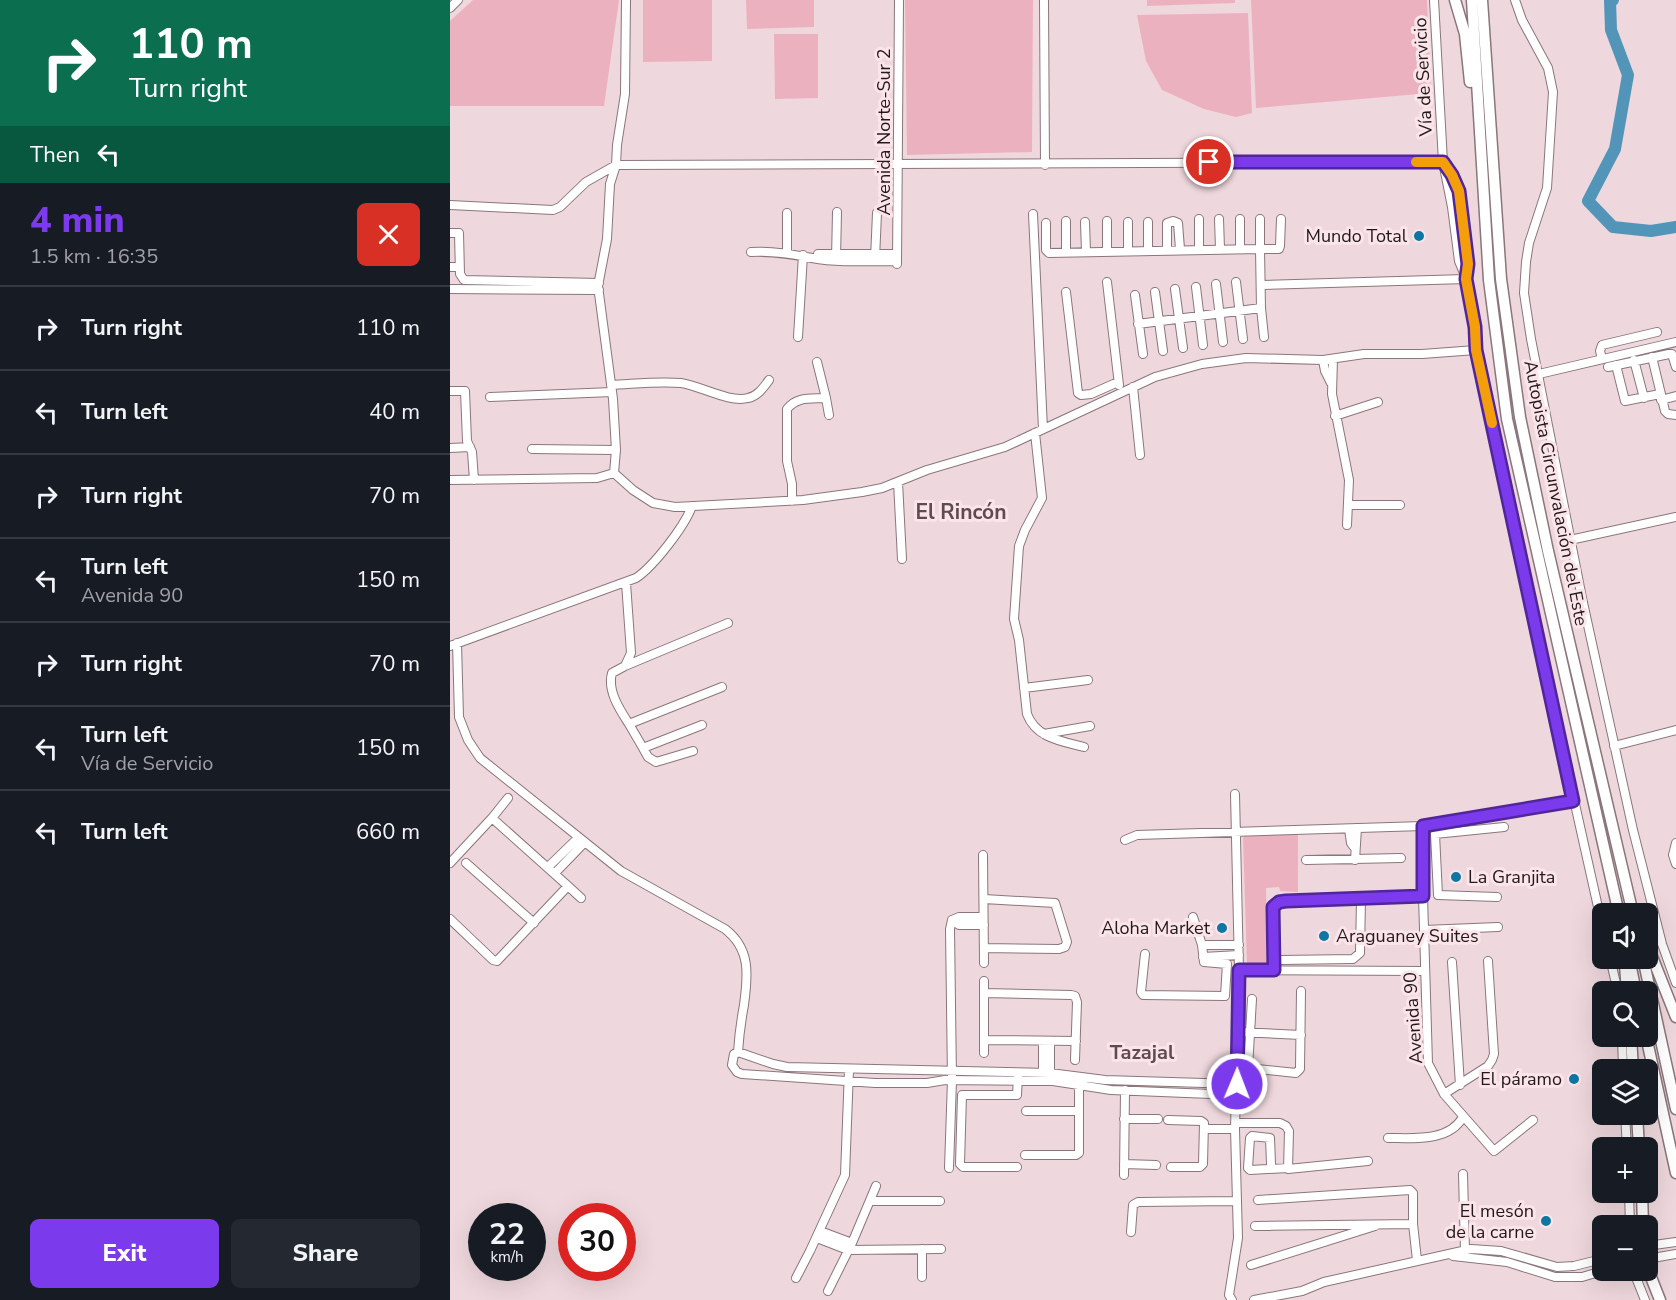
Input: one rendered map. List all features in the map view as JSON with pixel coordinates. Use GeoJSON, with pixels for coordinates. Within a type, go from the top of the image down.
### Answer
{"type":"FeatureCollection","features":[{"type":"Feature","properties":{"kind":"highway"},"geometry":{"type":"LineString","coordinates":[[1455,0],[1465,34],[1467,61],[1478,112]]}},
{"type":"Feature","properties":{"kind":"highway","name":"Autopista Circunvalación del Este"},"geometry":{"type":"LineString","coordinates":[[1472,0],[1489,280],[1507,419],[1617,903]]}},
{"type":"Feature","properties":{"kind":"highway","name":"Autopista Circunvalación del Este"},"geometry":{"type":"LineString","coordinates":[[1482,0],[1501,279],[1520,417],[1551,562],[1630,903]]}},
{"type":"Feature","properties":{"kind":"highway"},"geometry":{"type":"LineString","coordinates":[[1645,969],[1676,1109]]}},
{"type":"Feature","properties":{"kind":"highway"},"geometry":{"type":"LineString","coordinates":[[1657,969],[1676,1017]]}},
{"type":"Feature","properties":{"kind":"highway"},"geometry":{"type":"LineString","coordinates":[[1648,1047],[1676,1173]]}},
{"type":"Feature","properties":{"kind":"highway"},"geometry":{"type":"LineString","coordinates":[[1653,1281],[1660,1300]]}},
{"type":"Feature","properties":{"kind":"street"},"geometry":{"type":"LineString","coordinates":[[450,8],[459,0]]}},
{"type":"Feature","properties":{"kind":"street"},"geometry":{"type":"LineString","coordinates":[[614,473],[616,450],[599,286],[607,239],[610,183],[616,165],[625,82],[626,0]]}},
{"type":"Feature","properties":{"kind":"street","name":"Avenida Norte-Sur 2"},"geometry":{"type":"LineString","coordinates":[[875,258],[897,259],[899,0]]}},
{"type":"Feature","properties":{"kind":"street"},"geometry":{"type":"LineString","coordinates":[[1044,0],[1045,165]]}},
{"type":"Feature","properties":{"kind":"street","name":"Vía de Servicio"},"geometry":{"type":"LineString","coordinates":[[1434,0],[1443,162],[1459,191],[1468,264],[1466,279],[1475,327],[1476,350],[1597,903]]}},
{"type":"Feature","properties":{"kind":"street"},"geometry":{"type":"LineString","coordinates":[[1515,0],[1522,20],[1548,68],[1553,92],[1547,188],[1529,243],[1524,293],[1531,339],[1555,469],[1614,746],[1662,944],[1676,982]]}},
{"type":"Feature","properties":{"kind":"street"},"geometry":{"type":"LineString","coordinates":[[450,205],[552,210],[560,207],[586,183],[616,165],[1443,162],[1459,261],[1466,279],[1262,285]]}},
{"type":"Feature","properties":{"kind":"street"},"geometry":{"type":"LineString","coordinates":[[1452,207],[1462,209]]}},
{"type":"Feature","properties":{"kind":"street"},"geometry":{"type":"LineString","coordinates":[[837,212],[837,257]]}},
{"type":"Feature","properties":{"kind":"street"},"geometry":{"type":"LineString","coordinates":[[787,213],[787,252]]}},
{"type":"Feature","properties":{"kind":"street"},"geometry":{"type":"LineString","coordinates":[[751,252],[875,258],[877,213]]}},
{"type":"Feature","properties":{"kind":"street"},"geometry":{"type":"LineString","coordinates":[[1033,214],[1043,429]]}},
{"type":"Feature","properties":{"kind":"street"},"geometry":{"type":"LineString","coordinates":[[1199,219],[1199,249]]}},
{"type":"Feature","properties":{"kind":"street"},"geometry":{"type":"LineString","coordinates":[[1219,219],[1220,249]]}},
{"type":"Feature","properties":{"kind":"street"},"geometry":{"type":"LineString","coordinates":[[1240,219],[1240,249]]}},
{"type":"Feature","properties":{"kind":"street"},"geometry":{"type":"LineString","coordinates":[[1260,219],[1261,308],[1264,337]]}},
{"type":"Feature","properties":{"kind":"street"},"geometry":{"type":"LineString","coordinates":[[1046,223],[1047,252],[1279,249],[1281,219]]}},
{"type":"Feature","properties":{"kind":"street"},"geometry":{"type":"LineString","coordinates":[[1066,221],[1066,252]]}},
{"type":"Feature","properties":{"kind":"street"},"geometry":{"type":"LineString","coordinates":[[1107,221],[1107,251]]}},
{"type":"Feature","properties":{"kind":"street"},"geometry":{"type":"LineString","coordinates":[[1167,249],[1167,223],[1173,221],[1178,223],[1180,249]]}},
{"type":"Feature","properties":{"kind":"street"},"geometry":{"type":"LineString","coordinates":[[1086,222],[1086,252]]}},
{"type":"Feature","properties":{"kind":"street"},"geometry":{"type":"LineString","coordinates":[[1128,222],[1128,251]]}},
{"type":"Feature","properties":{"kind":"street"},"geometry":{"type":"LineString","coordinates":[[1148,222],[1148,250]]}},
{"type":"Feature","properties":{"kind":"street"},"geometry":{"type":"LineString","coordinates":[[450,233],[464,233],[459,267],[461,278],[464,280],[599,286]]}},
{"type":"Feature","properties":{"kind":"street"},"geometry":{"type":"LineString","coordinates":[[798,337],[803,255]]}},
{"type":"Feature","properties":{"kind":"street"},"geometry":{"type":"LineString","coordinates":[[450,267],[459,267]]}},
{"type":"Feature","properties":{"kind":"street"},"geometry":{"type":"LineString","coordinates":[[1107,282],[1121,393]]}},
{"type":"Feature","properties":{"kind":"street"},"geometry":{"type":"LineString","coordinates":[[1236,282],[1244,339]]}},
{"type":"Feature","properties":{"kind":"street"},"geometry":{"type":"LineString","coordinates":[[1216,284],[1223,342]]}},
{"type":"Feature","properties":{"kind":"street"},"geometry":{"type":"LineString","coordinates":[[450,289],[599,286]]}},
{"type":"Feature","properties":{"kind":"street"},"geometry":{"type":"LineString","coordinates":[[1196,287],[1203,345]]}},
{"type":"Feature","properties":{"kind":"street"},"geometry":{"type":"LineString","coordinates":[[1175,289],[1183,348]]}},
{"type":"Feature","properties":{"kind":"street"},"geometry":{"type":"LineString","coordinates":[[1066,292],[1078,393],[1091,394],[1118,382]]}},
{"type":"Feature","properties":{"kind":"street"},"geometry":{"type":"LineString","coordinates":[[1155,292],[1162,351]]}},
{"type":"Feature","properties":{"kind":"street"},"geometry":{"type":"LineString","coordinates":[[1135,295],[1143,354]]}},
{"type":"Feature","properties":{"kind":"street"},"geometry":{"type":"LineString","coordinates":[[1138,324],[1261,308]]}},
{"type":"Feature","properties":{"kind":"street"},"geometry":{"type":"LineString","coordinates":[[1602,359],[1600,351],[1602,345],[1657,332]]}},
{"type":"Feature","properties":{"kind":"street"},"geometry":{"type":"LineString","coordinates":[[1539,374],[1676,342]]}},
{"type":"Feature","properties":{"kind":"street"},"geometry":{"type":"LineString","coordinates":[[614,473],[633,490],[653,503],[675,507],[792,501],[862,492],[882,488],[942,466],[1005,447],[1155,377],[1202,364],[1246,358],[1323,360],[1364,354],[1422,354],[1476,350]]}},
{"type":"Feature","properties":{"kind":"street"},"geometry":{"type":"LineString","coordinates":[[1676,367],[1672,354],[1612,366],[1625,401],[1676,396]]}},
{"type":"Feature","properties":{"kind":"street"},"geometry":{"type":"LineString","coordinates":[[1652,357],[1666,413],[1676,416]]}},
{"type":"Feature","properties":{"kind":"street"},"geometry":{"type":"LineString","coordinates":[[1331,382],[1334,371],[1333,359]]}},
{"type":"Feature","properties":{"kind":"street"},"geometry":{"type":"LineString","coordinates":[[1323,360],[1325,371],[1331,382],[1335,416],[1348,466],[1347,525]]}},
{"type":"Feature","properties":{"kind":"street"},"geometry":{"type":"LineString","coordinates":[[1634,360],[1644,398]]}},
{"type":"Feature","properties":{"kind":"street"},"geometry":{"type":"LineString","coordinates":[[817,362],[829,415]]}},
{"type":"Feature","properties":{"kind":"street"},"geometry":{"type":"LineString","coordinates":[[490,397],[677,383],[745,399],[763,389],[768,380]]}},
{"type":"Feature","properties":{"kind":"street"},"geometry":{"type":"LineString","coordinates":[[1133,387],[1140,455]]}},
{"type":"Feature","properties":{"kind":"street"},"geometry":{"type":"LineString","coordinates":[[450,391],[469,391],[467,441],[473,460],[474,480]]}},
{"type":"Feature","properties":{"kind":"street"},"geometry":{"type":"LineString","coordinates":[[792,501],[792,484],[787,461],[787,409],[802,398],[826,398]]}},
{"type":"Feature","properties":{"kind":"street"},"geometry":{"type":"LineString","coordinates":[[1335,416],[1378,402]]}},
{"type":"Feature","properties":{"kind":"street"},"geometry":{"type":"LineString","coordinates":[[1035,433],[1042,498],[1019,546],[1014,619],[1019,640],[1027,714],[1042,734],[1084,747]]}},
{"type":"Feature","properties":{"kind":"street"},"geometry":{"type":"LineString","coordinates":[[450,448],[470,447]]}},
{"type":"Feature","properties":{"kind":"street"},"geometry":{"type":"LineString","coordinates":[[532,449],[616,450]]}},
{"type":"Feature","properties":{"kind":"street"},"geometry":{"type":"LineString","coordinates":[[450,480],[601,478],[614,473]]}},
{"type":"Feature","properties":{"kind":"street"},"geometry":{"type":"LineString","coordinates":[[898,482],[902,559]]}},
{"type":"Feature","properties":{"kind":"street"},"geometry":{"type":"LineString","coordinates":[[1348,505],[1400,505]]}},
{"type":"Feature","properties":{"kind":"street"},"geometry":{"type":"LineString","coordinates":[[692,506],[682,525],[641,575],[626,583],[454,645],[459,717],[468,740],[482,760],[628,876],[722,927],[737,941],[746,957],[748,975],[738,1052],[734,1054],[732,1065],[737,1072],[849,1082],[927,1083],[951,1076]]}},
{"type":"Feature","properties":{"kind":"street"},"geometry":{"type":"LineString","coordinates":[[1570,540],[1676,517]]}},
{"type":"Feature","properties":{"kind":"street"},"geometry":{"type":"LineString","coordinates":[[625,666],[631,651],[626,583]]}},
{"type":"Feature","properties":{"kind":"street"},"geometry":{"type":"LineString","coordinates":[[693,751],[656,762],[648,757],[619,708],[611,688],[612,673],[728,622]]}},
{"type":"Feature","properties":{"kind":"street"},"geometry":{"type":"LineString","coordinates":[[631,651],[636,655],[646,657]]}},
{"type":"Feature","properties":{"kind":"street"},"geometry":{"type":"LineString","coordinates":[[1024,688],[1088,680]]}},
{"type":"Feature","properties":{"kind":"street"},"geometry":{"type":"LineString","coordinates":[[629,724],[722,687]]}},
{"type":"Feature","properties":{"kind":"street"},"geometry":{"type":"LineString","coordinates":[[643,748],[702,725]]}},
{"type":"Feature","properties":{"kind":"street"},"geometry":{"type":"LineString","coordinates":[[1042,734],[1090,726]]}},
{"type":"Feature","properties":{"kind":"street"},"geometry":{"type":"LineString","coordinates":[[1614,746],[1676,730]]}},
{"type":"Feature","properties":{"kind":"street"},"geometry":{"type":"LineString","coordinates":[[1232,1300],[1229,1295],[1238,1238],[1235,1126],[1239,945],[1235,794]]}},
{"type":"Feature","properties":{"kind":"street"},"geometry":{"type":"LineString","coordinates":[[450,863],[508,798]]}},
{"type":"Feature","properties":{"kind":"street"},"geometry":{"type":"LineString","coordinates":[[1125,840],[1137,836],[1236,831],[1423,826],[1573,801]]}},
{"type":"Feature","properties":{"kind":"street"},"geometry":{"type":"LineString","coordinates":[[492,818],[581,898]]}},
{"type":"Feature","properties":{"kind":"street"},"geometry":{"type":"LineString","coordinates":[[1440,823],[1442,834]]}},
{"type":"Feature","properties":{"kind":"street","name":"Avenida 90"},"geometry":{"type":"LineString","coordinates":[[1423,826],[1428,1063],[1444,1094],[1494,1151],[1533,1120]]}},
{"type":"Feature","properties":{"kind":"street"},"geometry":{"type":"LineString","coordinates":[[1497,897],[1438,895],[1435,834],[1504,827]]}},
{"type":"Feature","properties":{"kind":"street"},"geometry":{"type":"LineString","coordinates":[[1353,828],[1357,842],[1354,847],[1354,860]]}},
{"type":"Feature","properties":{"kind":"street"},"geometry":{"type":"LineString","coordinates":[[548,867],[581,840]]}},
{"type":"Feature","properties":{"kind":"street"},"geometry":{"type":"LineString","coordinates":[[555,873],[581,840]]}},
{"type":"Feature","properties":{"kind":"street"},"geometry":{"type":"LineString","coordinates":[[1676,843],[1673,855],[1676,864]]}},
{"type":"Feature","properties":{"kind":"street"},"geometry":{"type":"LineString","coordinates":[[983,855],[984,963]]}},
{"type":"Feature","properties":{"kind":"street"},"geometry":{"type":"LineString","coordinates":[[1306,860],[1401,858]]}},
{"type":"Feature","properties":{"kind":"street"},"geometry":{"type":"LineString","coordinates":[[466,863],[534,923]]}},
{"type":"Feature","properties":{"kind":"street"},"geometry":{"type":"LineString","coordinates":[[450,919],[493,960],[497,961],[568,886]]}},
{"type":"Feature","properties":{"kind":"street"},"geometry":{"type":"LineString","coordinates":[[1274,970],[1273,907],[1276,904],[1286,901],[1423,896]]}},
{"type":"Feature","properties":{"kind":"street"},"geometry":{"type":"LineString","coordinates":[[1280,960],[1353,959],[1357,957],[1360,953],[1361,898]]}},
{"type":"Feature","properties":{"kind":"street"},"geometry":{"type":"LineString","coordinates":[[984,899],[1055,903],[1067,937],[1065,947],[1059,949],[984,948]]}},
{"type":"Feature","properties":{"kind":"street"},"geometry":{"type":"LineString","coordinates":[[949,1168],[950,929],[952,920],[959,917],[984,921]]}},
{"type":"Feature","properties":{"kind":"street"},"geometry":{"type":"LineString","coordinates":[[1145,954],[1141,992],[1143,995],[1225,996],[1227,964],[1204,962],[1202,945],[1193,917]]}},
{"type":"Feature","properties":{"kind":"street"},"geometry":{"type":"LineString","coordinates":[[1424,930],[1498,927]]}},
{"type":"Feature","properties":{"kind":"street"},"geometry":{"type":"LineString","coordinates":[[1202,945],[1239,945]]}},
{"type":"Feature","properties":{"kind":"street"},"geometry":{"type":"LineString","coordinates":[[1203,957],[1239,956]]}},
{"type":"Feature","properties":{"kind":"street"},"geometry":{"type":"LineString","coordinates":[[1444,1094],[1488,1066],[1494,1054],[1488,961]]}},
{"type":"Feature","properties":{"kind":"street"},"geometry":{"type":"LineString","coordinates":[[1452,962],[1460,1085]]}},
{"type":"Feature","properties":{"kind":"street"},"geometry":{"type":"LineString","coordinates":[[1239,970],[1425,971]]}},
{"type":"Feature","properties":{"kind":"street"},"geometry":{"type":"LineString","coordinates":[[984,981],[984,1053]]}},
{"type":"Feature","properties":{"kind":"street"},"geometry":{"type":"LineString","coordinates":[[1252,999],[1248,1068],[1296,1073],[1300,1069],[1301,991]]}},
{"type":"Feature","properties":{"kind":"street"},"geometry":{"type":"LineString","coordinates":[[984,993],[1071,994],[1075,996],[1077,1002],[1075,1060]]}},
{"type":"Feature","properties":{"kind":"street"},"geometry":{"type":"LineString","coordinates":[[1238,1032],[1301,1035]]}},
{"type":"Feature","properties":{"kind":"street"},"geometry":{"type":"LineString","coordinates":[[984,1040],[1076,1041]]}},
{"type":"Feature","properties":{"kind":"street"},"geometry":{"type":"LineString","coordinates":[[1046,1042],[1046,1073]]}},
{"type":"Feature","properties":{"kind":"street"},"geometry":{"type":"LineString","coordinates":[[738,1052],[780,1065],[849,1070],[1018,1077],[1053,1081],[1105,1080],[1237,1084]]}},
{"type":"Feature","properties":{"kind":"street"},"geometry":{"type":"LineString","coordinates":[[796,1278],[845,1175],[849,1070]]}},
{"type":"Feature","properties":{"kind":"street"},"geometry":{"type":"LineString","coordinates":[[1018,1077],[1046,1073],[1079,1080],[1103,1089],[1236,1095]]}},
{"type":"Feature","properties":{"kind":"street"},"geometry":{"type":"LineString","coordinates":[[1017,1167],[963,1167],[960,1164],[962,1095],[1017,1095],[1018,1077]]}},
{"type":"Feature","properties":{"kind":"street"},"geometry":{"type":"LineString","coordinates":[[1025,1155],[1076,1155],[1079,1153],[1079,1080]]}},
{"type":"Feature","properties":{"kind":"street"},"geometry":{"type":"LineString","coordinates":[[1124,1175],[1125,1089]]}},
{"type":"Feature","properties":{"kind":"street"},"geometry":{"type":"LineString","coordinates":[[1026,1111],[1079,1111]]}},
{"type":"Feature","properties":{"kind":"street"},"geometry":{"type":"LineString","coordinates":[[1388,1138],[1422,1138],[1440,1135],[1457,1126],[1463,1117]]}},
{"type":"Feature","properties":{"kind":"street"},"geometry":{"type":"LineString","coordinates":[[1124,1119],[1158,1119]]}},
{"type":"Feature","properties":{"kind":"street"},"geometry":{"type":"LineString","coordinates":[[1168,1120],[1203,1121],[1204,1129],[1203,1164],[1200,1167],[1171,1167]]}},
{"type":"Feature","properties":{"kind":"street"},"geometry":{"type":"LineString","coordinates":[[1204,1129],[1280,1123],[1286,1125],[1289,1131],[1288,1168],[1368,1161]]}},
{"type":"Feature","properties":{"kind":"street"},"geometry":{"type":"LineString","coordinates":[[1271,1164],[1270,1138],[1252,1136],[1248,1168],[1250,1170],[1288,1168]]}},
{"type":"Feature","properties":{"kind":"street"},"geometry":{"type":"LineString","coordinates":[[1124,1164],[1156,1165]]}},
{"type":"Feature","properties":{"kind":"street"},"geometry":{"type":"LineString","coordinates":[[1463,1174],[1465,1251]]}},
{"type":"Feature","properties":{"kind":"street"},"geometry":{"type":"LineString","coordinates":[[828,1291],[876,1186]]}},
{"type":"Feature","properties":{"kind":"street"},"geometry":{"type":"LineString","coordinates":[[1258,1200],[1410,1190],[1413,1193],[1413,1224],[1417,1260]]}},
{"type":"Feature","properties":{"kind":"street"},"geometry":{"type":"LineString","coordinates":[[871,1201],[940,1202]]}},
{"type":"Feature","properties":{"kind":"street"},"geometry":{"type":"LineString","coordinates":[[1131,1232],[1133,1205],[1138,1202],[1236,1201]]}},
{"type":"Feature","properties":{"kind":"street"},"geometry":{"type":"LineString","coordinates":[[1251,1265],[1385,1223]]}},
{"type":"Feature","properties":{"kind":"street"},"geometry":{"type":"LineString","coordinates":[[1255,1226],[1413,1224]]}},
{"type":"Feature","properties":{"kind":"street"},"geometry":{"type":"LineString","coordinates":[[818,1234],[850,1247],[941,1249]]}},
{"type":"Feature","properties":{"kind":"street"},"geometry":{"type":"LineString","coordinates":[[1658,1244],[1676,1242]]}},
{"type":"Feature","properties":{"kind":"street"},"geometry":{"type":"LineString","coordinates":[[922,1249],[922,1277]]}},
{"type":"Feature","properties":{"kind":"street"},"geometry":{"type":"LineString","coordinates":[[1254,1300],[1302,1291],[1324,1282],[1471,1249],[1501,1251],[1557,1267],[1592,1261]]}},
{"type":"Feature","properties":{"kind":"street"},"geometry":{"type":"LineString","coordinates":[[1658,1258],[1676,1254]]}},
{"type":"Feature","properties":{"kind":"street"},"geometry":{"type":"LineString","coordinates":[[1446,1255],[1507,1262],[1555,1277],[1568,1278],[1592,1273]]}},
{"type":"Feature","properties":{"kind":"street"},"geometry":{"type":"LineString","coordinates":[[1568,1267],[1568,1278]]}},
{"type":"Feature","properties":{"kind":"street"},"geometry":{"type":"LineString","coordinates":[[1638,1281],[1645,1300]]}},
{"type":"Feature","properties":{"kind":"shaded area"},"geometry":{"type":"Polygon","coordinates":[[[473,0],[619,0],[604,106],[450,106],[450,21],[473,0]]]}},
{"type":"Feature","properties":{"kind":"shaded area"},"geometry":{"type":"Polygon","coordinates":[[[643,0],[712,0],[712,61],[643,62],[643,0]]]}},
{"type":"Feature","properties":{"kind":"shaded area"},"geometry":{"type":"Polygon","coordinates":[[[746,0],[814,0],[814,27],[747,29],[746,0]]]}},
{"type":"Feature","properties":{"kind":"shaded area"},"geometry":{"type":"Polygon","coordinates":[[[905,0],[1033,0],[1032,152],[907,155],[905,0]]]}},
{"type":"Feature","properties":{"kind":"shaded area"},"geometry":{"type":"Polygon","coordinates":[[[1147,0],[1235,0],[1235,3],[1147,6],[1147,0]]]}},
{"type":"Feature","properties":{"kind":"shaded area"},"geometry":{"type":"Polygon","coordinates":[[[1251,0],[1427,0],[1431,93],[1256,108],[1251,0]]]}},
{"type":"Feature","properties":{"kind":"shaded area"},"geometry":{"type":"Polygon","coordinates":[[[1248,13],[1252,113],[1236,117],[1204,109],[1162,90],[1146,61],[1137,15],[1248,13]]]}},
{"type":"Feature","properties":{"kind":"shaded area"},"geometry":{"type":"Polygon","coordinates":[[[774,34],[818,34],[818,98],[775,99],[774,34]]]}},
{"type":"Feature","properties":{"kind":"shaded area"},"geometry":{"type":"Polygon","coordinates":[[[1298,833],[1298,892],[1280,891],[1279,887],[1266,888],[1267,963],[1247,964],[1243,838],[1248,834],[1298,833]]]}},
{"type":"Feature","properties":{"kind":"waterway"},"geometry":{"type":"LineString","coordinates":[[1613,0],[1610,0],[1611,30],[1628,75],[1615,149],[1588,201],[1613,227],[1651,231],[1676,227]]}},
{"type":"Feature","properties":{"kind":"slow traffic"},"geometry":{"type":"LineString","coordinates":[[1416,162],[1443,162],[1459,191],[1468,264],[1466,279],[1475,327],[1476,350],[1492,423]]}},
{"type":"Feature","properties":{"kind":"place","name":"Mundo Total"},"geometry":{"type":"Point","coordinates":[1419,236]}},
{"type":"Feature","properties":{"kind":"place","name":"La Granjita"},"geometry":{"type":"Point","coordinates":[1456,877]}},
{"type":"Feature","properties":{"kind":"place","name":"Aloha Market"},"geometry":{"type":"Point","coordinates":[1222,928]}},
{"type":"Feature","properties":{"kind":"place","name":"Araguaney Suites"},"geometry":{"type":"Point","coordinates":[1324,936]}},
{"type":"Feature","properties":{"kind":"place","name":"El páramo"},"geometry":{"type":"Point","coordinates":[1574,1079]}},
{"type":"Feature","properties":{"kind":"place","name":"El mesón de la carne"},"geometry":{"type":"Point","coordinates":[1546,1221]}},
{"type":"Feature","properties":{"kind":"district","name":"El Rincón"},"geometry":{"type":"Point","coordinates":[961,512]}},
{"type":"Feature","properties":{"kind":"district","name":"Tazajal"},"geometry":{"type":"Point","coordinates":[1142,1052]}},
{"type":"Feature","properties":{"kind":"route"},"geometry":{"type":"LineString","coordinates":[[1209,162],[1443,162],[1452,175],[1459,191],[1462,209],[1468,264],[1466,279],[1475,327],[1476,350],[1573,801],[1423,826],[1423,896],[1286,901],[1276,904],[1273,907],[1274,970],[1239,970],[1237,1084]]}}]}
